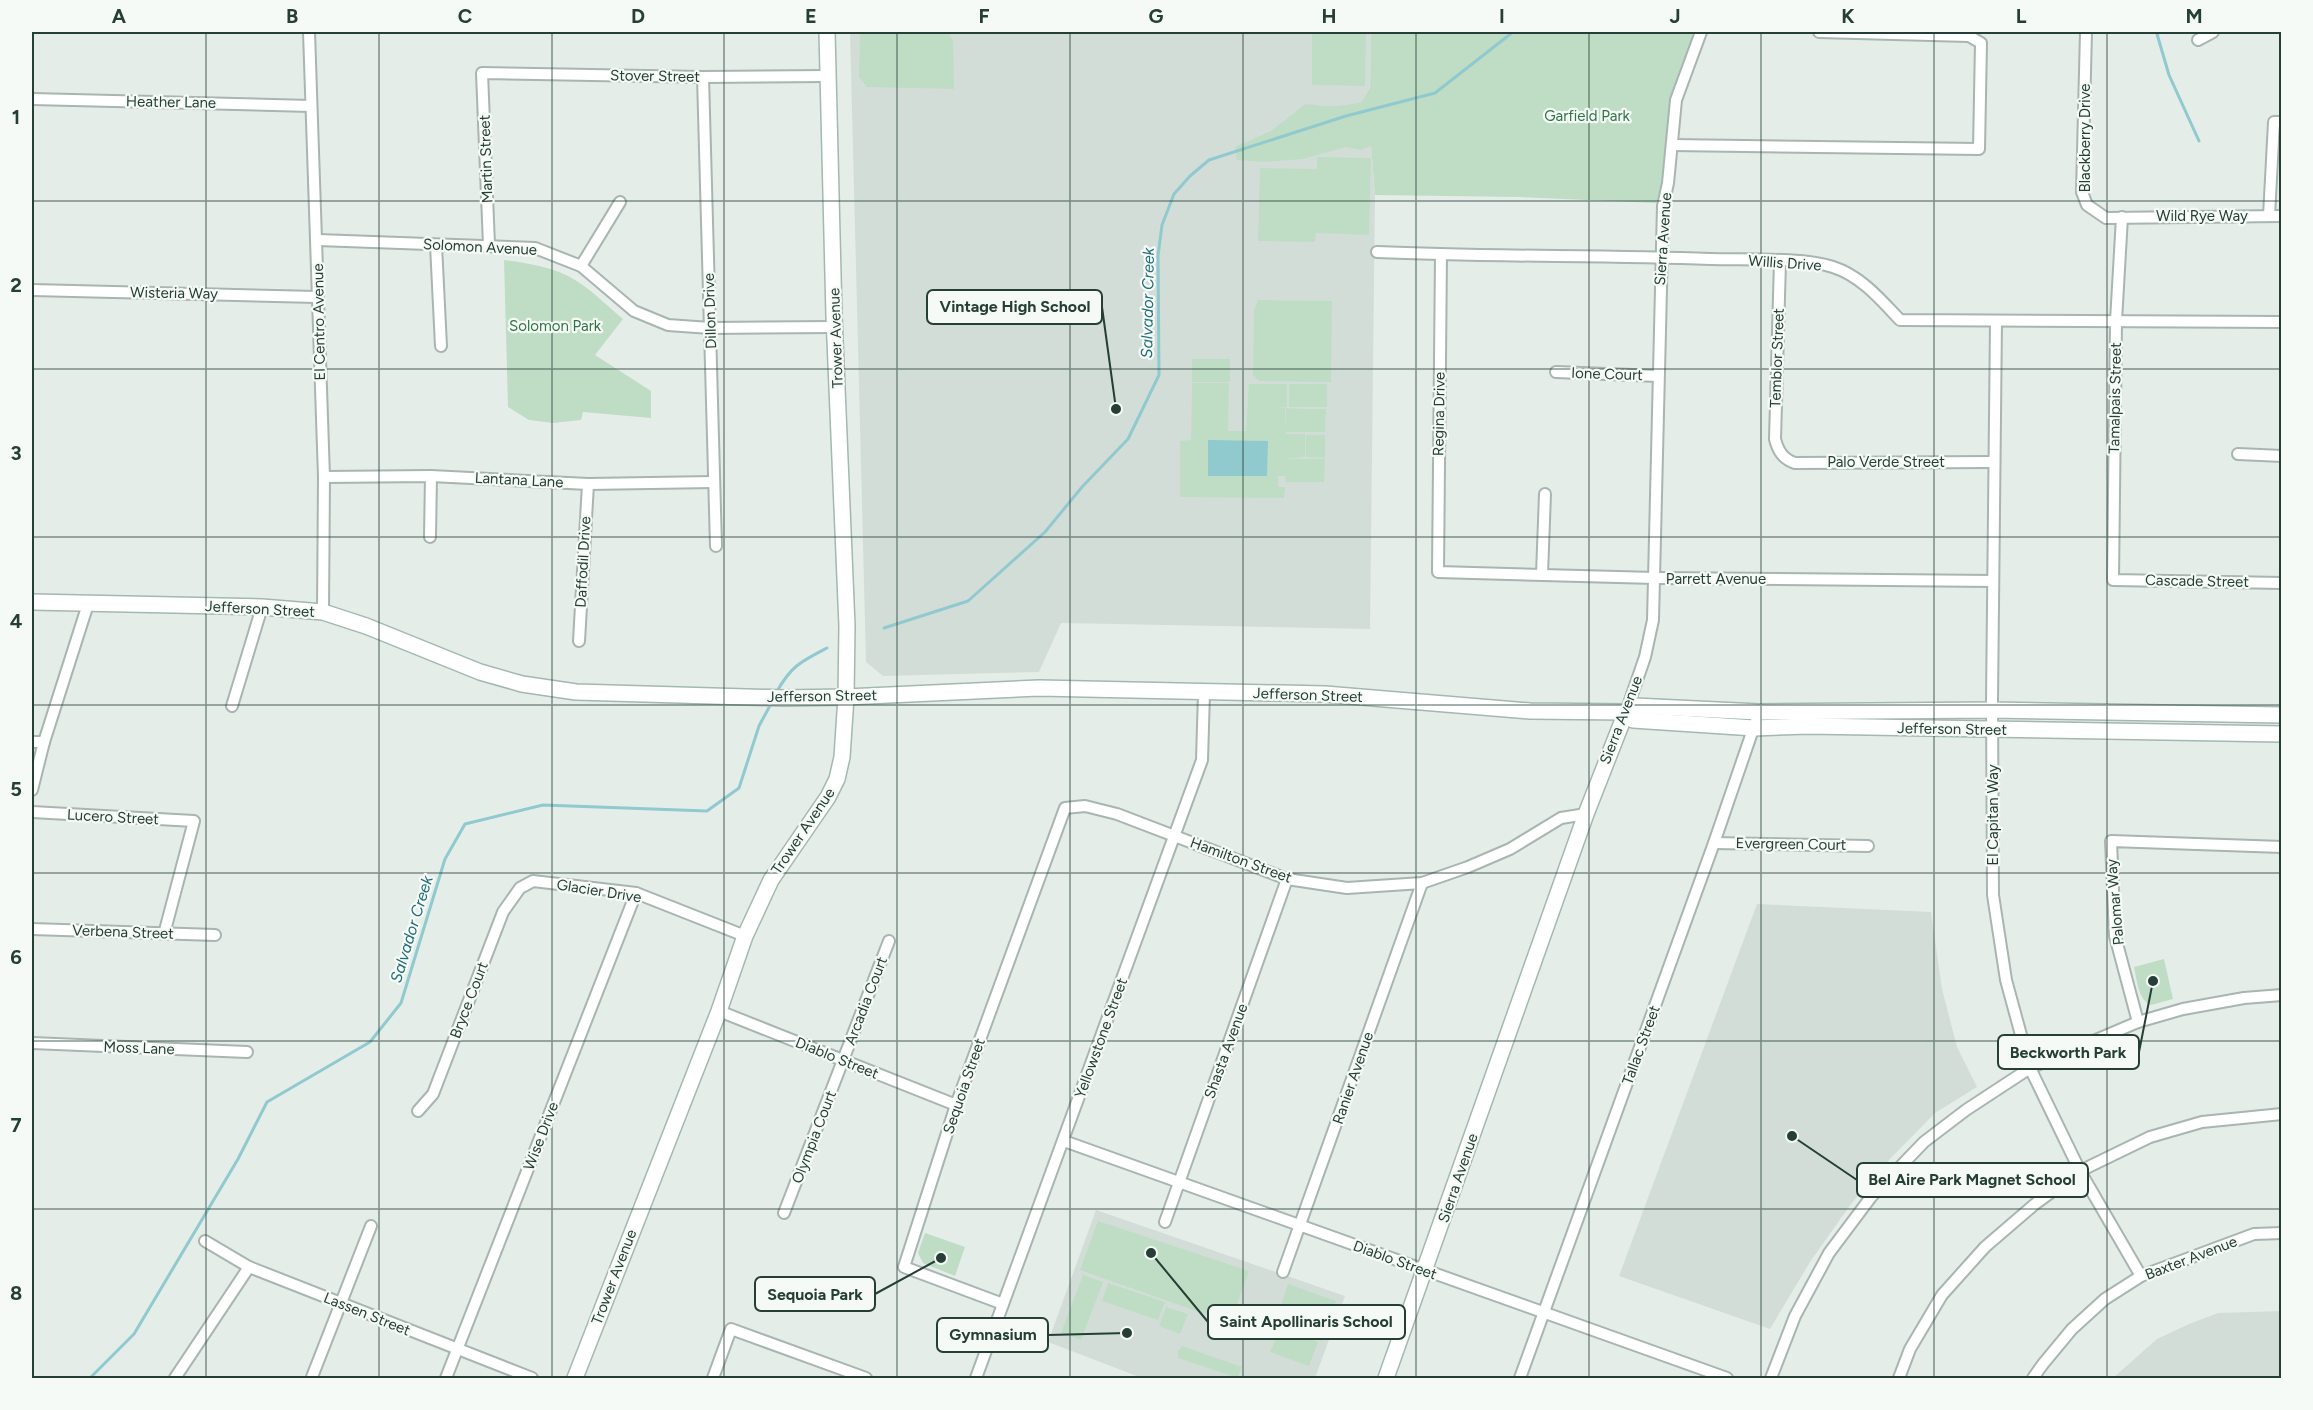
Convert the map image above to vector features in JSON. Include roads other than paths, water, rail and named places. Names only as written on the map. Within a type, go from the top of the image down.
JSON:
[{"type":"main road","name":"Trower Avenue","points":[[575,1378],[745,936],[771,880],[816,816],[837,779],[843,747],[846,697],[846,615],[827,32]]},
{"type":"main road","name":"Jefferson Street","points":[[32,602],[262,607],[323,612],[471,668],[522,684],[576,692],[784,698],[1039,688],[1325,694],[1530,711],[1626,712],[1635,706],[1760,712],[1992,710],[2282,715]]},
{"type":"main road","name":"Jefferson Street","points":[[1626,712],[1632,720],[1754,728],[1808,726],[2282,734]]},
{"type":"main road","name":"Sierra Avenue","points":[[1386,1378],[1586,814],[1626,712]]},
{"type":"street","name":"El Centro Avenue","points":[[309,32],[318,240],[317,297],[324,477],[323,612]]},
{"type":"street","name":"Sierra Avenue","points":[[1626,712],[1653,620],[1663,206],[1668,183],[1676,100],[1701,32]]},
{"type":"street","points":[[1672,145],[1979,149],[1981,43],[1969,36],[1820,32]]},
{"type":"street","name":"Blackberry Drive","points":[[2086,32],[2082,192],[2087,205],[2106,218],[2122,217]]},
{"type":"street","points":[[2198,40],[2213,32]]},
{"type":"street","name":"Stover Street","points":[[482,73],[828,76]]},
{"type":"street","name":"Martin Street","points":[[482,73],[489,244]]},
{"type":"street","name":"Dillon Drive","points":[[703,76],[716,546]]},
{"type":"street","name":"Heather Lane","points":[[32,99],[312,106]]},
{"type":"street","points":[[2268,216],[2274,122],[2282,122]]},
{"type":"street","points":[[581,266],[620,202]]},
{"type":"street","name":"Wild Rye Way","points":[[2122,217],[2282,216]]},
{"type":"street","name":"Tamalpais Street","points":[[2113,580],[2116,321],[2122,217]]},
{"type":"street","name":"Solomon Avenue","points":[[318,240],[436,245],[489,244],[535,248],[581,266],[634,311],[668,325],[710,328],[835,327]]},
{"type":"street","points":[[436,245],[441,346]]},
{"type":"street","name":"Willis Drive","points":[[1377,252],[1780,261],[1818,264],[1846,272],[1874,294],[1900,320],[2282,322]]},
{"type":"street","name":"Regina Drive","points":[[1438,573],[1441,255]]},
{"type":"street","name":"Temblor Street","points":[[1780,261],[1775,439],[1781,454]]},
{"type":"street","name":"Wisteria Way","points":[[32,290],[317,297]]},
{"type":"street","name":"El Capitan Way","points":[[1996,321],[1992,710],[1993,895],[2006,980],[2030,1068],[2080,1171],[2141,1276]]},
{"type":"street","name":"Ione Court","points":[[1556,372],[1658,376]]},
{"type":"street","name":"Palo Verde Street","points":[[1781,454],[1787,460],[1795,463],[1994,462]]},
{"type":"street","points":[[2238,454],[2282,456]]},
{"type":"street","points":[[430,537],[431,476]]},
{"type":"street","name":"Lantana Lane","points":[[324,477],[431,476],[588,483],[714,482]]},
{"type":"street","name":"Daffodil Drive","points":[[579,641],[588,483]]},
{"type":"street","points":[[1542,574],[1545,494]]},
{"type":"street","name":"Parrett Avenue","points":[[1438,573],[1655,578],[1994,581]]},
{"type":"street","name":"Cascade Street","points":[[2113,580],[2282,583]]},
{"type":"street","points":[[32,790],[44,742],[88,604]]},
{"type":"street","points":[[232,706],[262,607]]},
{"type":"street","name":"Yellowstone Street","points":[[976,1378],[1202,760],[1204,693]]},
{"type":"street","name":"Tallac Street","points":[[1520,1378],[1760,712]]},
{"type":"street","points":[[32,742],[44,742]]},
{"type":"street","name":"Hamilton Street","points":[[1065,808],[1085,806],[1117,814],[1287,879],[1347,888],[1422,883],[1510,849],[1561,818],[1586,814]]},
{"type":"street","name":"Sequoia Street","points":[[1003,1305],[904,1267],[956,1105],[1065,808]]},
{"type":"street","name":"Lucero Street","points":[[32,812],[194,821],[164,934]]},
{"type":"street","name":"Palomar Way","points":[[2138,1022],[2115,936],[2111,842],[2282,847]]},
{"type":"street","name":"Evergreen Court","points":[[1714,843],[1868,846]]},
{"type":"street","name":"Shasta Avenue","points":[[1165,1222],[1287,879]]},
{"type":"street","name":"Glacier Drive","points":[[520,888],[533,881],[636,894],[745,936]]},
{"type":"street","name":"Ranier Avenue","points":[[1283,1272],[1422,883]]},
{"type":"street","name":"Bryce Court","points":[[417,1111],[433,1094],[503,912],[520,888]]},
{"type":"street","name":"Wise Drive","points":[[446,1378],[636,894]]},
{"type":"street","name":"Verbena Street","points":[[32,929],[215,935]]},
{"type":"street","name":"Arcadia Court","points":[[843,1060],[889,941]]},
{"type":"street","points":[[1771,1378],[1795,1316],[1829,1253],[1871,1197],[1924,1142],[1966,1110],[2030,1068],[2138,1022],[2182,1009],[2244,998],[2282,995]]},
{"type":"street","name":"Diablo Street","points":[[718,1011],[956,1105]]},
{"type":"street","name":"Moss Lane","points":[[32,1044],[247,1052]]},
{"type":"street","name":"Olympia Court","points":[[784,1213],[843,1060]]},
{"type":"street","points":[[1899,1378],[1910,1349],[1949,1287],[1985,1247],[2035,1204],[2080,1171],[2150,1137],[2202,1122],[2282,1114]]},
{"type":"street","name":"Diablo Street","points":[[1064,1141],[1727,1378]]},
{"type":"street","points":[[312,1377],[371,1226]]},
{"type":"street","name":"Baxter Avenue","points":[[2033,1378],[2072,1329],[2105,1299],[2141,1276],[2254,1234],[2282,1233]]},
{"type":"street","name":"Lassen Street","points":[[205,1241],[249,1267],[532,1378]]},
{"type":"street","points":[[175,1378],[249,1267]]},
{"type":"street","points":[[713,1378],[730,1329],[866,1378]]},
{"type":"water","points":[[1208,440],[1268,441],[1267,476],[1208,476]]},
{"type":"waterway","name":"Salvador Creek","points":[[884,628],[968,601],[1045,532],[1082,487],[1128,439],[1159,375],[1158,256],[1162,225],[1174,194],[1190,176],[1209,160],[1346,116],[1435,93],[1513,32]]},
{"type":"waterway","points":[[2160,32],[2157,34],[2169,75],[2199,141]]},
{"type":"waterway","name":"Salvador Creek","points":[[776,693],[786,677],[797,666],[827,648]]},
{"type":"waterway","name":"Salvador Creek","points":[[90,1378],[134,1334],[238,1159],[267,1102],[370,1042],[401,1003],[445,859],[465,824],[543,805],[707,811],[739,788],[759,726],[772,702]]},
{"type":"place","name":"Vintage High School","points":[[1116,409]]},
{"type":"place","name":"Beckworth Park","points":[[2153,981]]},
{"type":"place","name":"Bel Aire Park Magnet School","points":[[1792,1136]]},
{"type":"place","name":"Saint Apollinaris School","points":[[1151,1253]]},
{"type":"place","name":"Sequoia Park","points":[[941,1258]]},
{"type":"place","name":"Gymnasium","points":[[1127,1333]]},
{"type":"park label","name":"Garfield Park","points":[[1587,116]]},
{"type":"park label","name":"Solomon Park","points":[[555,326]]}]
